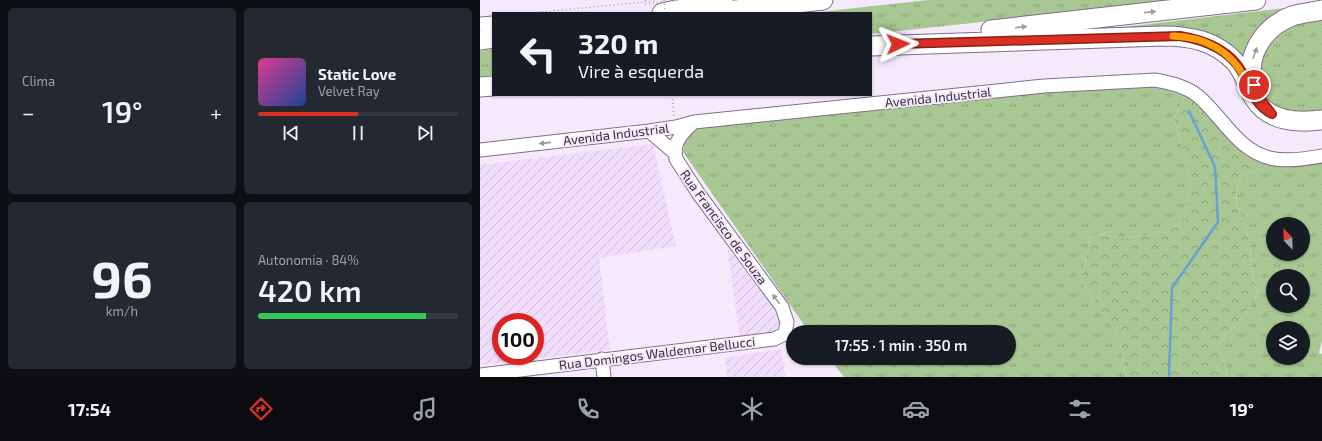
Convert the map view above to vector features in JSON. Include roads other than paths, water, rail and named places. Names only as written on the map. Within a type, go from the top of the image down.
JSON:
[{"type":"highway","points":[[667,12],[724,0]]},
{"type":"highway","points":[[718,12],[823,0]]},
{"type":"highway","points":[[872,45],[1256,0]]},
{"type":"highway","points":[[1272,114],[1258,96],[1254,85],[1252,74],[1254,52],[1265,34],[1274,26],[1293,16],[1322,10]]},
{"type":"highway","points":[[872,45],[1163,36],[1192,38],[1214,45],[1228,56],[1242,72],[1260,106],[1272,114],[1280,119],[1297,122],[1322,120]]},
{"type":"highway","points":[[480,40],[492,38]]},
{"type":"highway","points":[[480,88],[492,86]]},
{"type":"street","points":[[480,24],[492,23]]},
{"type":"street","name":"Avenida Industrial","points":[[480,150],[649,131],[676,127],[694,122],[1044,86],[1155,80],[1172,83],[1197,95],[1235,137],[1256,153],[1272,158],[1284,159],[1322,156]]},
{"type":"street","points":[[480,88],[492,89]]},
{"type":"street","points":[[675,153],[677,141],[694,122]]},
{"type":"street","points":[[649,131],[675,153]]},
{"type":"street","name":"Rua Francisco de Souza","points":[[675,153],[681,167],[698,194],[782,306],[787,322],[784,334]]},
{"type":"street","name":"Rua Domingos Waldemar Bellucci","points":[[480,375],[774,339],[784,334]]},
{"type":"street","points":[[602,359],[604,377]]},
{"type":"waterway","points":[[1169,377],[1172,288],[1218,222],[1215,167],[1189,111]]}]
